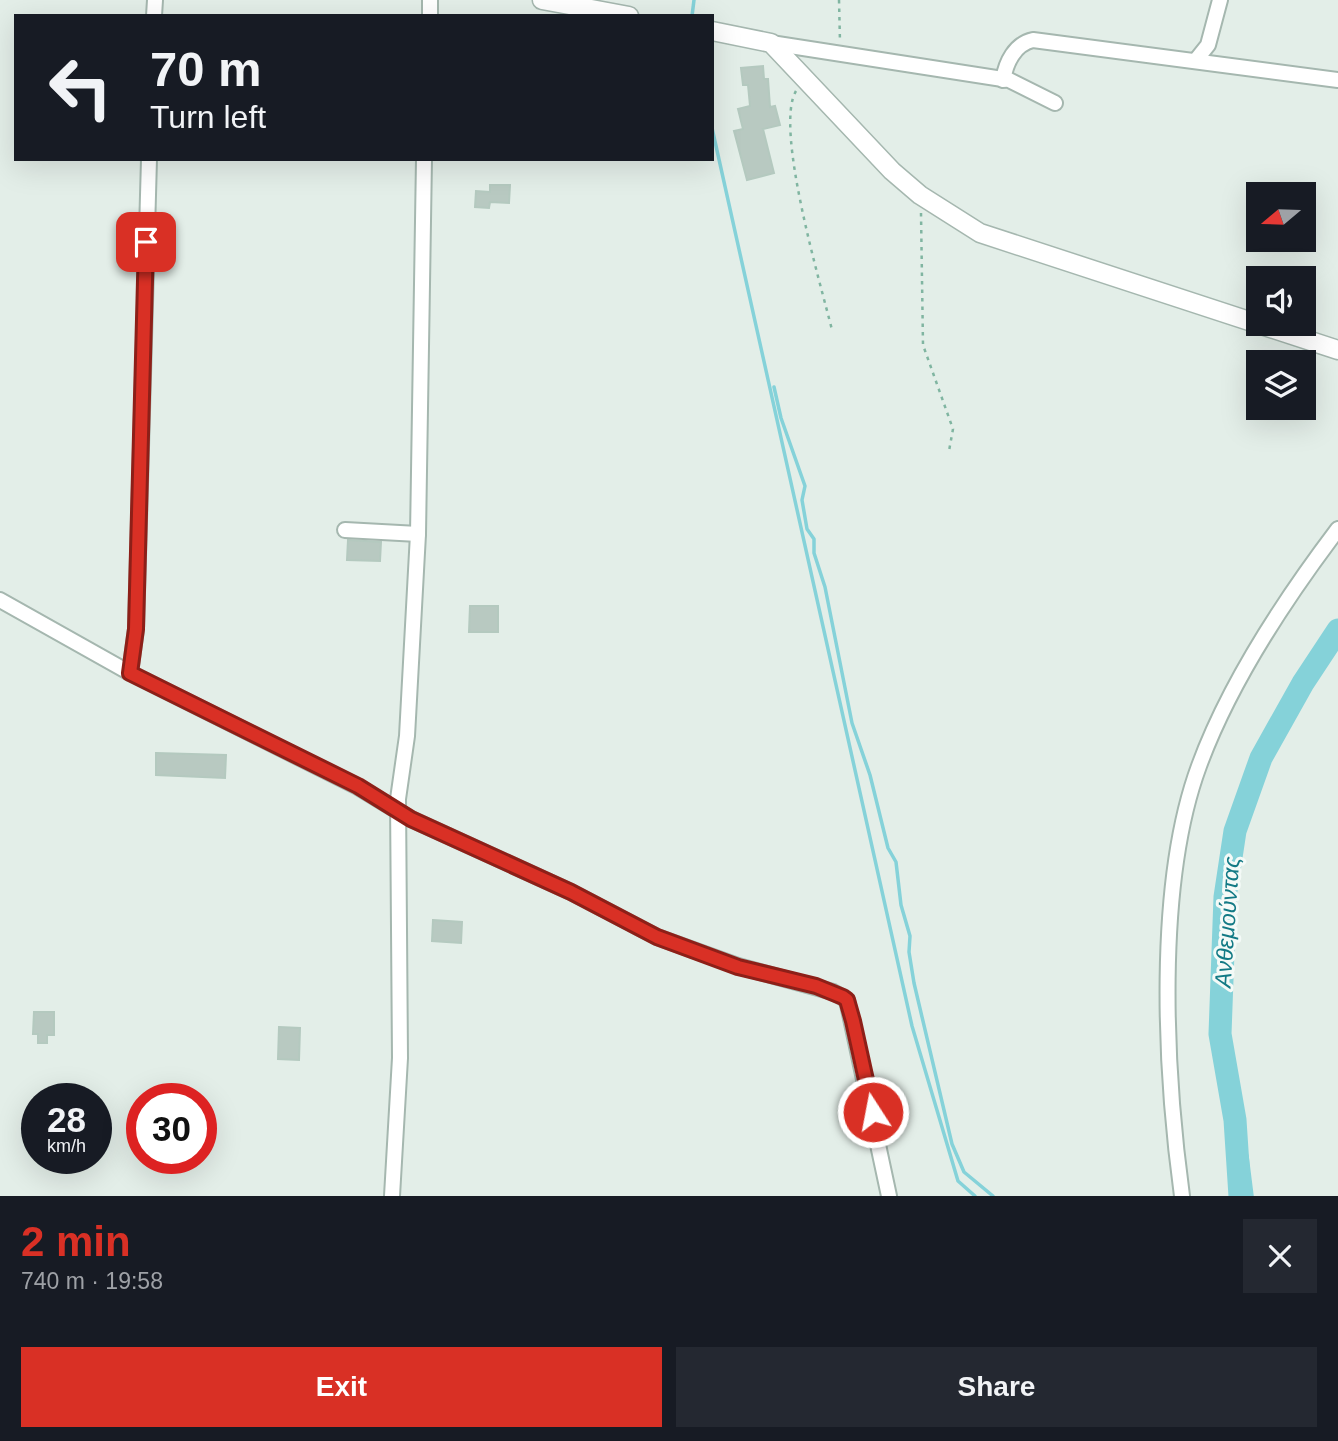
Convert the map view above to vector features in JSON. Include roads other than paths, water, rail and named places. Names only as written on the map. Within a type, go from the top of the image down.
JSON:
[{"type":"street","points":[[542,0],[618,14]]},
{"type":"street","points":[[1196,60],[1208,45],[1220,0]]},
{"type":"street","points":[[714,31],[1018,83],[1055,103]]},
{"type":"street","points":[[1003,80],[1005,67],[1017,49],[1033,40],[1334,78]]},
{"type":"street","points":[[771,43],[892,171],[920,195],[951,216],[1000,242],[1338,351]]},
{"type":"street","points":[[130,673],[136,629],[149,161]]},
{"type":"street","points":[[392,1196],[400,1058],[399,810],[407,736],[418,534],[424,161]]},
{"type":"street","points":[[1182,1196],[1170,1081],[1170,937],[1176,862],[1185,814],[1199,765],[1258,648],[1296,587],[1338,529]]},
{"type":"street","points":[[345,530],[418,534]]},
{"type":"street","points":[[0,600],[130,673],[358,786],[411,819],[571,892],[673,944],[843,997],[847,1000],[861,1054],[889,1196]]},
{"type":"waterway","points":[[692,14],[694,0]]},
{"type":"waterway","points":[[714,137],[912,1026],[958,1181],[975,1196]]},
{"type":"waterway","points":[[774,387],[781,418],[805,486],[802,500],[807,529],[814,539],[814,553],[825,587],[852,723],[870,775],[888,848],[896,862],[901,905],[910,936],[909,952],[914,983],[952,1144],[964,1172],[993,1196]]},
{"type":"waterway","name":"Ανθεμούντας","points":[[1240,1196],[1235,1120],[1220,1034],[1225,897],[1235,831],[1261,758],[1303,683],[1338,630]]},
{"type":"waterway","points":[[1235,1120],[1247,1156],[1252,1196]]}]
